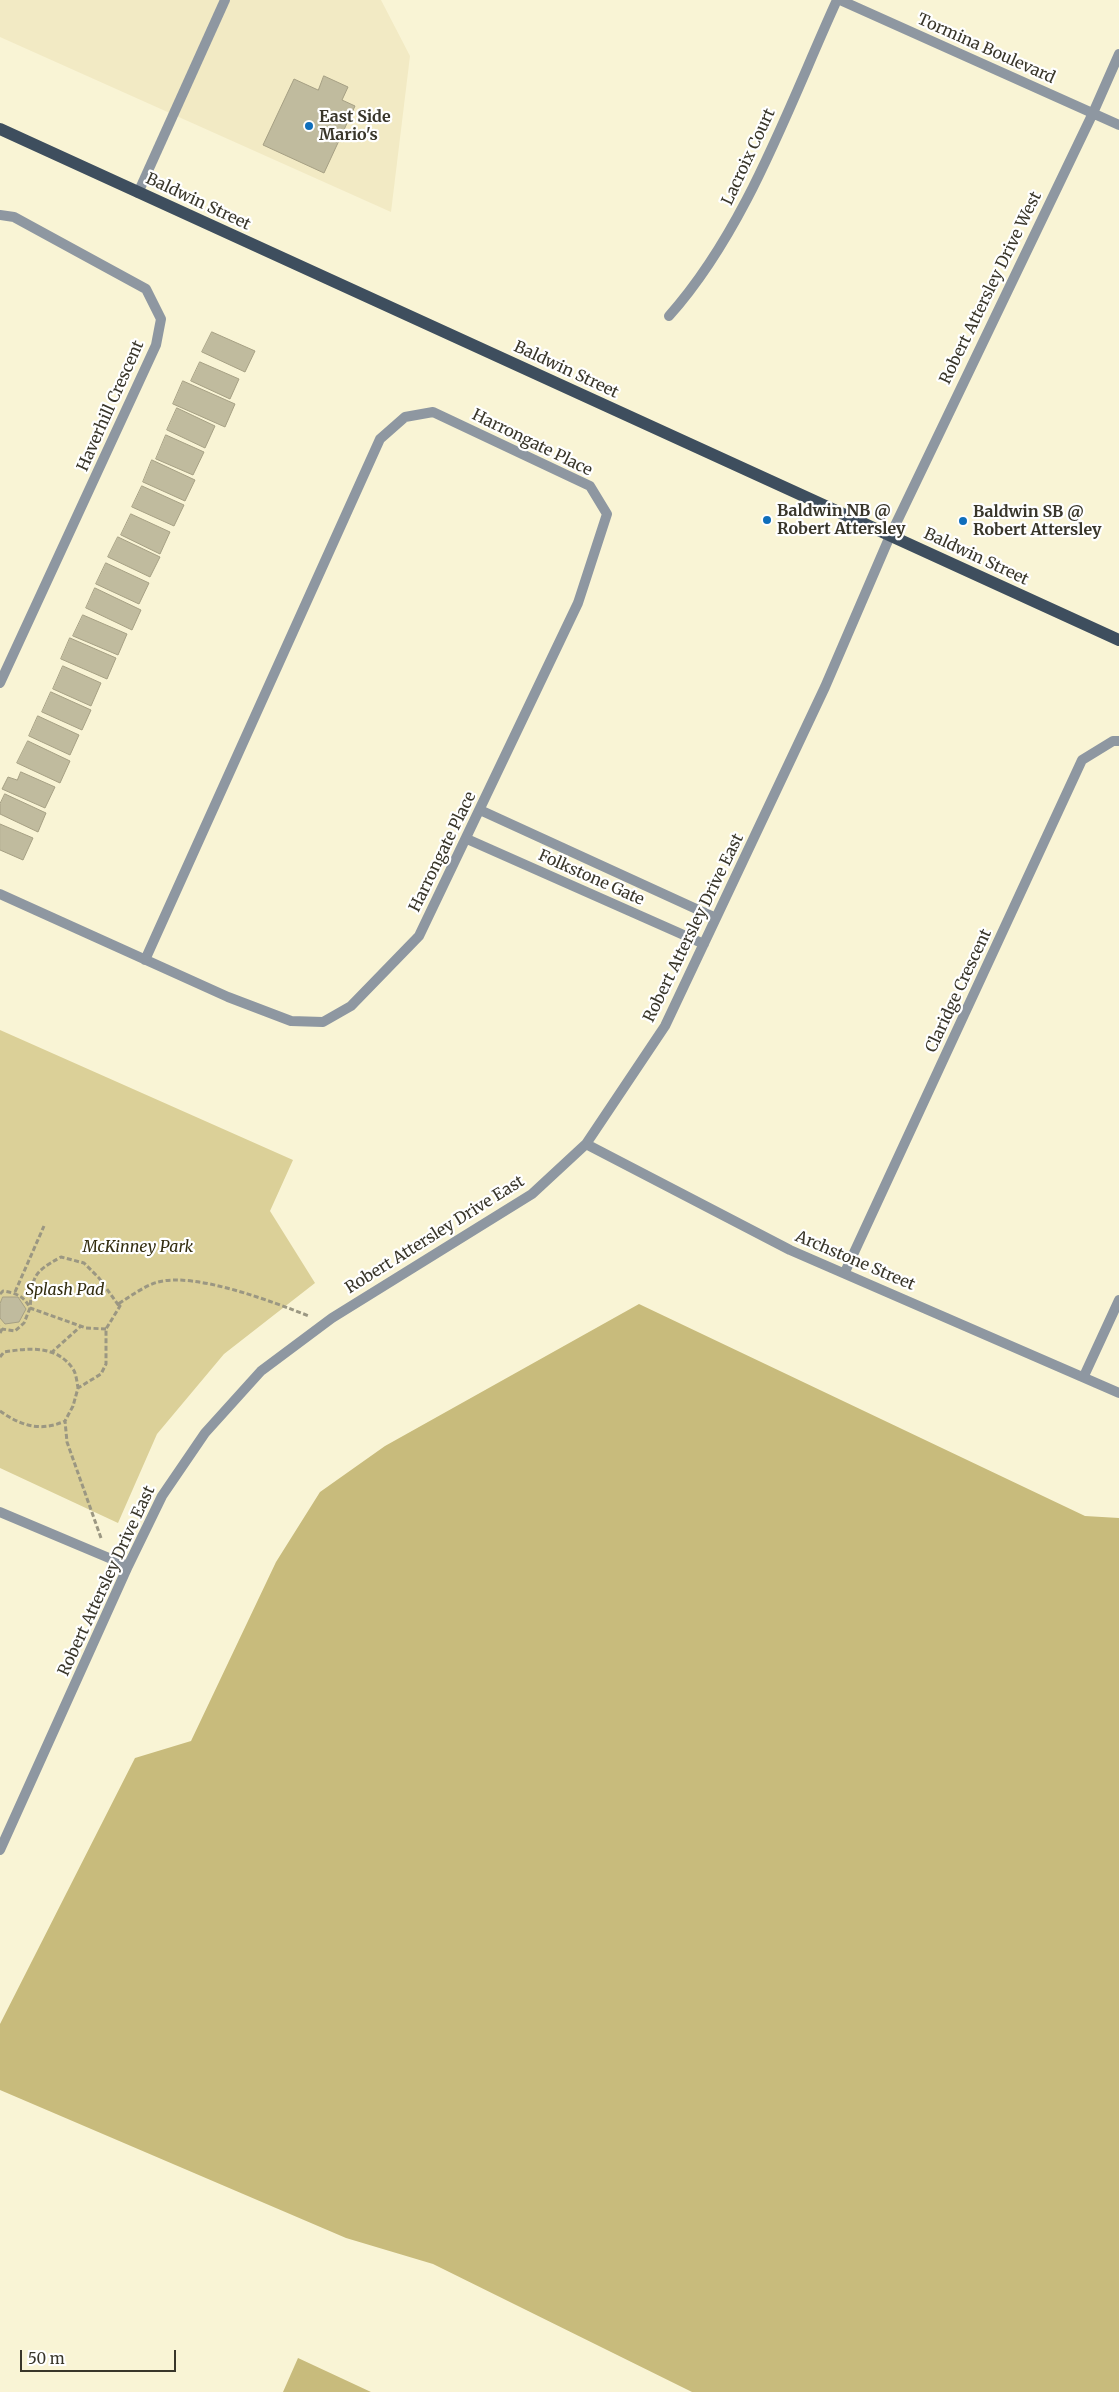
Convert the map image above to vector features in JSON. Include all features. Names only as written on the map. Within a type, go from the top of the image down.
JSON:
[{"type":"main road","name":"Baldwin Street","points":[[0,129],[1119,640]]},
{"type":"street","points":[[138,192],[225,0]]},
{"type":"street","name":"Tormina Boulevard","points":[[838,0],[1119,126]]},
{"type":"street","name":"Lacroix Court","points":[[669,316],[688,294],[722,246],[758,174],[838,0]]},
{"type":"street","name":"Robert Attersley Drive West","points":[[890,536],[1093,113],[1119,54]]},
{"type":"street","name":"Haverhill Crescent","points":[[0,215],[14,217],[146,289],[161,319],[156,345],[0,683]]},
{"type":"street","name":"Harrongate Place","points":[[0,894],[145,960],[228,997],[291,1020],[323,1022],[351,1006],[419,936],[467,839],[578,603],[607,514],[590,486],[433,412],[405,417],[380,439],[145,960]]},
{"type":"street","name":"Robert Attersley Drive East","points":[[0,1850],[128,1566],[162,1496],[205,1433],[260,1371],[326,1322],[532,1194],[586,1144],[665,1026],[825,687],[890,536]]},
{"type":"street","name":"Claridge Crescent","points":[[845,1272],[1082,760],[1114,741],[1119,741]]},
{"type":"street","name":"Folkstone Gate","points":[[480,810],[716,918]]},
{"type":"street","name":"Folkstone Gate","points":[[467,839],[704,944]]},
{"type":"street","name":"Archstone Street","points":[[586,1144],[790,1250],[845,1272],[1119,1392]]},
{"type":"street","points":[[1084,1376],[1119,1300]]},
{"type":"street","points":[[0,1512],[128,1566]]},
{"type":"path","points":[[15,1292],[44,1226]]},
{"type":"path","points":[[0,1333],[1,1328],[15,1331],[24,1324],[30,1308],[32,1280],[42,1267],[61,1257],[84,1263],[99,1278],[120,1306],[106,1329],[106,1364],[101,1374],[78,1388]]},
{"type":"path","points":[[118,1304],[140,1290],[158,1282],[182,1279],[256,1296],[326,1322]]},
{"type":"path","points":[[0,1294],[3,1291],[15,1292],[26,1300],[30,1308],[81,1326],[106,1329]]},
{"type":"path","points":[[51,1353],[81,1326]]},
{"type":"path","points":[[0,1357],[4,1352],[30,1347],[44,1349],[61,1356],[74,1370],[78,1388],[74,1406],[65,1421],[67,1442],[100,1530],[103,1555]]},
{"type":"path","points":[[0,1411],[15,1422],[36,1428],[65,1421]]},
{"type":"shaded area","points":[[0,0],[381,0],[410,56],[391,212],[0,37]]},
{"type":"shaded area","points":[[639,1304],[1085,1516],[1119,1518],[1119,2392],[692,2392],[433,2264],[346,2238],[0,2090],[0,2024],[135,1758],[191,1741],[276,1562],[320,1492],[385,1446]]},
{"type":"shaded area","points":[[298,2358],[371,2392],[283,2392]]},
{"type":"green space","name":"McKinney Park","points":[[0,1030],[293,1160],[270,1211],[315,1283],[224,1354],[157,1434],[118,1523],[0,1468]]},
{"type":"building","name":"East Side Mario's","points":[[324,76],[348,87],[342,100],[355,106],[324,173],[263,145],[294,79],[318,90]]},
{"type":"building","points":[[212,332],[255,351],[245,372],[202,352]]},
{"type":"building","points":[[200,362],[239,379],[230,399],[191,381]]},
{"type":"building","points":[[183,381],[235,404],[225,427],[173,404]]},
{"type":"building","points":[[177,408],[215,426],[205,448],[167,430]]},
{"type":"building","points":[[166,435],[204,452],[193,475],[156,459]]},
{"type":"building","points":[[152,460],[195,480],[185,501],[143,482]]},
{"type":"building","points":[[142,486],[184,505],[174,526],[132,507]]},
{"type":"building","points":[[131,514],[170,532],[160,554],[121,535]]},
{"type":"building","points":[[118,537],[160,557],[150,577],[108,557]]},
{"type":"building","points":[[106,563],[149,583],[139,604],[96,584]]},
{"type":"building","points":[[95,588],[141,610],[132,630],[86,608]]},
{"type":"building","points":[[83,615],[127,634],[118,655],[73,636]]},
{"type":"building","points":[[70,638],[116,658],[107,679],[61,659]]},
{"type":"building","points":[[63,666],[101,683],[91,706],[53,689]]},
{"type":"building","points":[[51,692],[91,710],[82,730],[42,712]]},
{"type":"building","points":[[38,716],[79,735],[70,755],[29,736]]},
{"type":"building","points":[[28,741],[70,761],[60,783],[17,763]]},
{"type":"building","points":[[21,772],[55,787],[45,808],[2,789],[8,777],[17,780]]},
{"type":"building","points":[[5,794],[46,813],[38,832],[0,814],[0,804]]},
{"type":"building","points":[[0,824],[33,838],[23,860],[0,850]]},
{"type":"building","points":[[3,1297],[18,1297],[26,1309],[19,1322],[5,1324],[0,1318],[0,1304]]},
{"type":"place","name":"East Side Mario's","points":[[309,126]]},
{"type":"place","name":"Baldwin NB @ Robert Attersley","points":[[767,520]]},
{"type":"place","name":"Baldwin SB @ Robert Attersley","points":[[963,521]]},
{"type":"park label","name":"Splash Pad","points":[[65,1290]]}]
